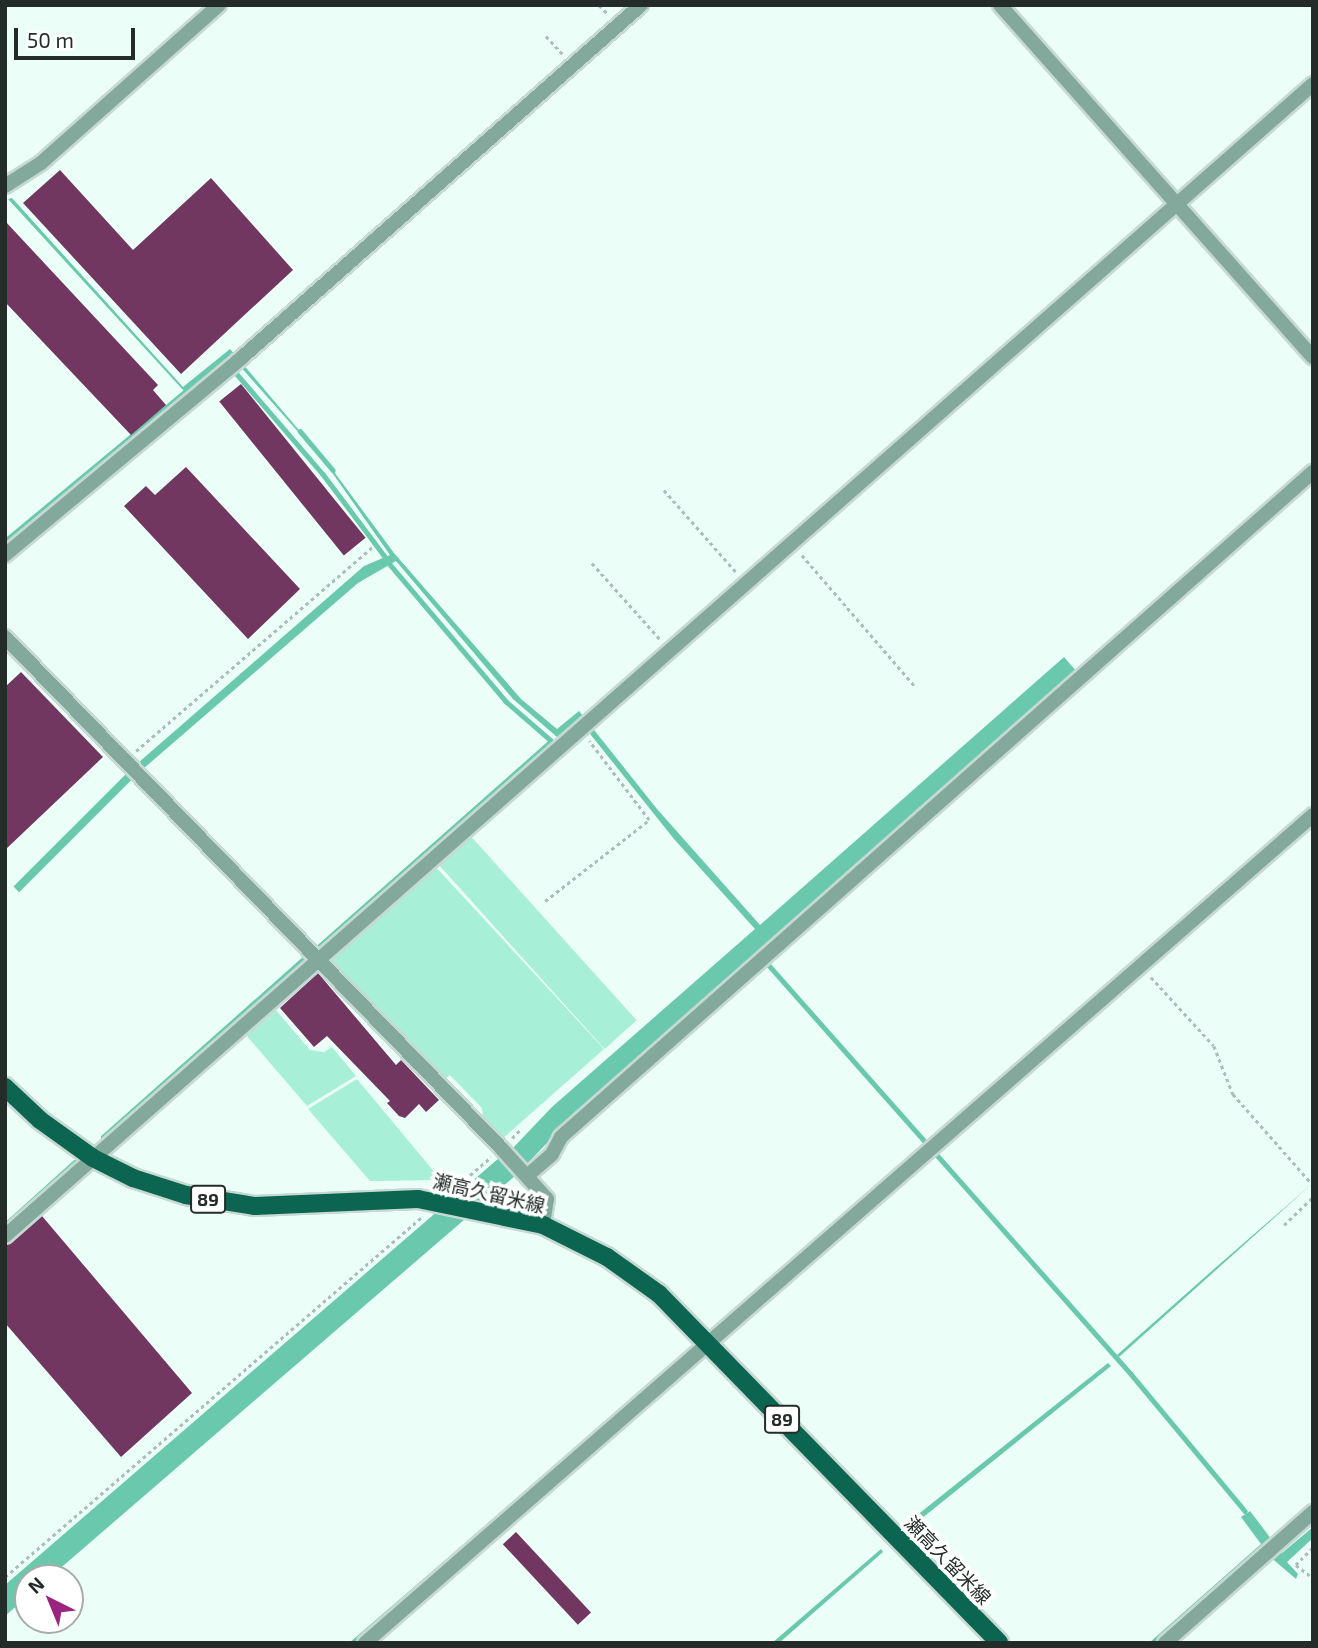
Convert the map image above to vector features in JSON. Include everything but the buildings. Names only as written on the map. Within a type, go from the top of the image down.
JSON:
[{"type":"main road","name":"瀬高久留米線","points":[[5,1087],[40,1121],[93,1157],[133,1178],[186,1195],[255,1206],[418,1199],[482,1210],[543,1225],[607,1257],[648,1287],[710,1346],[999,1643]]},
{"type":"street","points":[[5,186],[41,163],[219,5]]},
{"type":"street","points":[[5,555],[239,360],[640,5]]},
{"type":"street","points":[[1002,6],[1313,357]]},
{"type":"street","points":[[5,1236],[317,958],[1313,84]]},
{"type":"street","points":[[527,1177],[552,1154],[561,1137],[1313,472]]},
{"type":"street","points":[[5,637],[501,1148],[547,1199],[543,1225]]},
{"type":"street","points":[[365,1643],[710,1346],[1313,815]]},
{"type":"street","points":[[1165,1643],[1313,1512]]},
{"type":"path","points":[[546,36],[573,64]]},
{"type":"path","points":[[664,490],[745,583]]},
{"type":"path","points":[[791,542],[914,685]]},
{"type":"path","points":[[133,768],[372,547]]},
{"type":"path","points":[[592,563],[670,649]]},
{"type":"path","points":[[545,901],[649,820],[579,728]]},
{"type":"path","points":[[1141,966],[1214,1046],[1233,1094],[1313,1185]]},
{"type":"path","points":[[5,1577],[441,1203],[522,1128]]},
{"type":"path","points":[[1284,1225],[1312,1198]]},
{"type":"path","points":[[1313,1548],[1296,1564],[1313,1578]]},
{"type":"shaded area","points":[[12,198],[183,387],[230,349],[332,469],[394,553],[521,699],[557,729],[579,711],[657,809],[760,925],[1064,657],[1077,672],[566,1123],[527,1164],[511,1150],[552,1107],[755,929],[674,839],[579,720],[557,737],[513,699],[396,561],[358,583],[143,769],[138,763],[364,566],[390,555],[324,461],[231,356],[184,391],[8,199]]},
{"type":"shaded area","points":[[128,772],[134,778],[19,892],[13,887]]},
{"type":"shaded area","points":[[468,833],[637,1020],[605,1049],[436,862]]},
{"type":"shaded area","points":[[433,864],[604,1049],[501,1140],[483,1119],[482,1108],[450,1075],[444,1080],[327,958]]},
{"type":"shaded area","points":[[275,1009],[310,1050],[324,1052],[332,1047],[356,1076],[307,1106],[246,1035]]},
{"type":"shaded area","points":[[357,1079],[441,1180],[370,1181],[308,1109]]},
{"type":"shaded area","points":[[499,1158],[516,1175],[65,1564],[29,1564]]},
{"type":"shaded area","points":[[1313,1183],[1119,1357],[1117,1355],[1214,1269]]},
{"type":"shaded area","points":[[1108,1363],[1111,1366],[916,1523],[911,1520]]},
{"type":"shaded area","points":[[1250,1511],[1282,1553],[1313,1527],[1313,1538],[1287,1562],[1298,1574],[1296,1579],[1262,1550],[1155,1643],[1149,1643],[1261,1544],[1241,1517]]},
{"type":"shaded area","points":[[881,1549],[883,1552],[779,1643],[772,1643]]},
{"type":"shaded area","points":[[14,1577],[14,1608],[5,1616],[5,1585]]},
{"type":"waterway","points":[[5,541],[224,359],[323,474],[386,558]]},
{"type":"waterway","points":[[300,431],[333,470]]},
{"type":"waterway","points":[[315,950],[551,741],[506,702],[389,564]]},
{"type":"waterway","points":[[103,1137],[308,955]]},
{"type":"waterway","points":[[766,962],[1131,1374],[1245,1511]]},
{"type":"waterway","points":[[5,1225],[75,1162]]},
{"type":"waterway","points":[[352,1643],[579,1447]]}]
